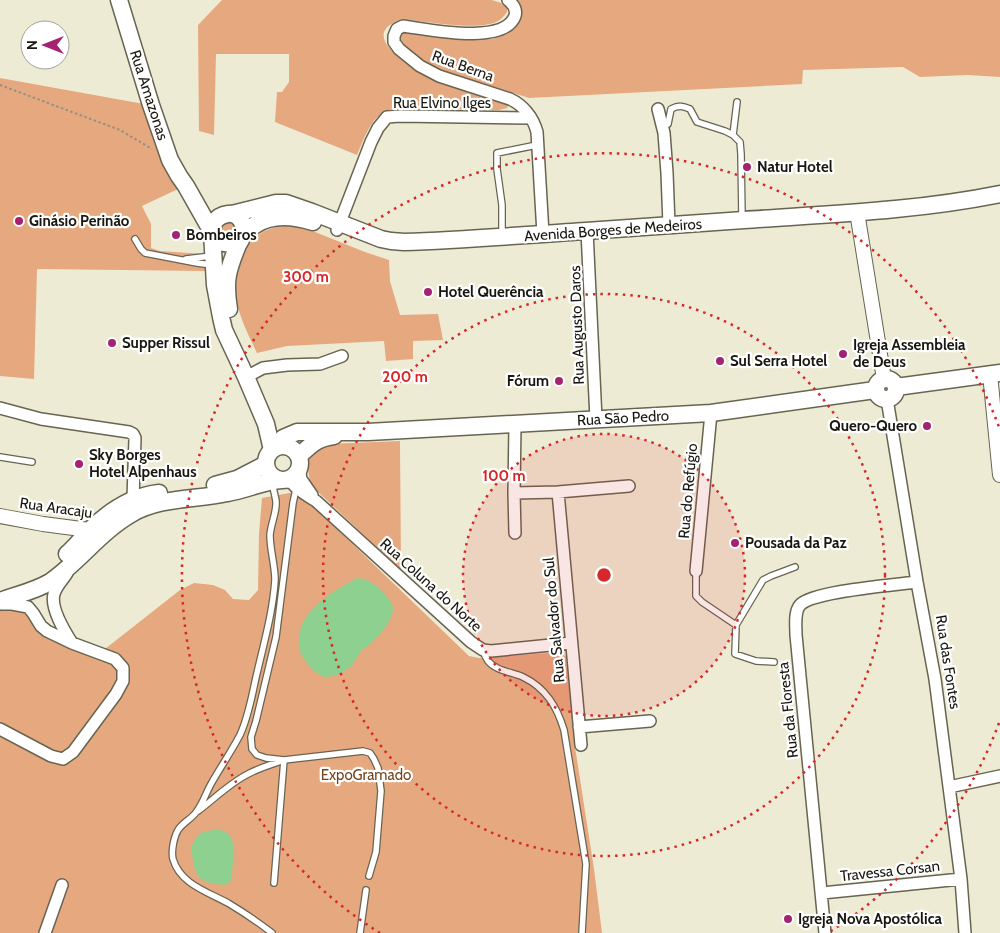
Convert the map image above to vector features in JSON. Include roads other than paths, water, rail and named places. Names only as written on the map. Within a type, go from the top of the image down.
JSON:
[{"type":"main road","name":"Rua Amazonas","points":[[119,0],[150,105],[170,160],[212,232]]},
{"type":"main road","points":[[186,186],[227,215],[238,217],[243,226],[242,237],[230,265],[228,275],[229,309],[266,424],[285,462]]},
{"type":"main road","name":"Avenida Borges de Medeiros","points":[[975,204],[1000,194]]},
{"type":"main road","name":"Avenida Borges de Medeiros","points":[[227,215],[276,203],[286,203],[312,212],[377,246],[402,251],[447,245],[713,227],[747,223],[858,217],[975,204],[1000,204]]},
{"type":"main road","points":[[227,215],[216,220],[213,224],[212,232],[216,293],[221,318],[224,330],[274,420],[287,432],[285,462]]},
{"type":"main road","name":"Avenida Borges de Medeiros","points":[[242,237],[256,224],[282,216],[338,227]]},
{"type":"main road","name":"Avenida Borges de Medeiros","points":[[512,240],[543,234],[588,235],[669,225],[713,227]]},
{"type":"main road","points":[[212,232],[215,238],[226,244],[232,244],[242,237]]},
{"type":"main road","name":"Rua São Pedro","points":[[285,462],[323,438],[368,432],[711,413],[995,374]]},
{"type":"main road","name":"Rua São Pedro","points":[[285,462],[368,432]]},
{"type":"main road","points":[[0,603],[48,582],[73,563],[131,507],[155,493],[237,480],[285,462]]},
{"type":"main road","points":[[0,590],[31,580],[52,568],[72,550],[89,530],[106,516],[122,505],[131,507]]},
{"type":"street","name":"Rua Berna","points":[[508,0],[516,9],[514,17],[509,24],[498,30],[487,34],[403,26],[397,29],[394,42],[399,49],[420,66],[439,76],[510,99],[518,103],[531,118]]},
{"type":"street","points":[[658,109],[664,134],[669,225]]},
{"type":"street","name":"Rua Elvino Ilges","points":[[338,227],[371,142],[378,128],[387,118],[400,116],[531,118]]},
{"type":"street","points":[[531,118],[535,124],[538,146],[543,234]]},
{"type":"street","name":"Rua das Fontes","points":[[858,217],[917,582],[935,679],[961,879],[966,933]]},
{"type":"street","name":"Rua Augusto Daros","points":[[588,235],[596,419]]},
{"type":"street","points":[[250,375],[264,368],[320,364],[342,356]]},
{"type":"street","points":[[995,374],[1000,474]]},
{"type":"street","points":[[0,408],[41,419],[133,434],[135,438],[131,507]]},
{"type":"street","name":"Rua do Refúgio","points":[[696,571],[711,413]]},
{"type":"street","points":[[515,424],[515,533]]},
{"type":"street","name":"Rua Coluna do Norte","points":[[285,462],[301,479],[316,500]]},
{"type":"street","name":"Rua Coluna do Norte","points":[[285,462],[316,500],[471,642],[483,650],[491,651],[571,643]]},
{"type":"street","points":[[514,493],[558,492],[629,486]]},
{"type":"street","name":"Rua Salvador do Sul","points":[[558,492],[581,745]]},
{"type":"street","name":"Rua Aracaju","points":[[0,516],[89,530],[108,530]]},
{"type":"street","points":[[72,643],[64,631],[57,614],[54,595],[73,563]]},
{"type":"street","name":"Rua da Floresta","points":[[825,933],[796,635],[797,610],[803,602],[821,595],[917,582]]},
{"type":"street","points":[[0,603],[28,607],[41,626],[47,631],[72,643],[115,659],[123,668],[123,681],[116,694],[73,752],[63,759],[51,756],[0,729]]},
{"type":"street","points":[[579,727],[650,721]]},
{"type":"street","points":[[949,787],[1000,776]]},
{"type":"street","name":"Travessa Corsan","points":[[822,893],[961,879]]},
{"type":"street","points":[[45,933],[62,885]]},
{"type":"lane","points":[[733,135],[737,102]]},
{"type":"lane","points":[[668,124],[671,109],[683,106],[690,109],[697,122],[725,131],[733,135],[740,142],[747,223]]},
{"type":"lane","points":[[512,240],[502,204],[496,164],[497,153],[538,146]]},
{"type":"lane","points":[[135,239],[145,253],[152,256],[196,263],[214,260]]},
{"type":"lane","points":[[179,260],[214,260]]},
{"type":"lane","points":[[0,457],[32,462]]},
{"type":"lane","points":[[196,813],[241,733],[248,712],[269,619],[275,579],[270,537],[285,462]]},
{"type":"lane","points":[[284,760],[257,755],[252,749],[251,737],[276,637],[281,604],[293,503],[285,462]]},
{"type":"lane","points":[[774,662],[756,661],[735,654],[736,625],[763,580],[795,567]]},
{"type":"lane","points":[[696,571],[696,596],[736,625]]},
{"type":"lane","points":[[483,650],[488,662],[496,668],[525,678],[540,688],[559,713],[564,730],[586,864],[582,933]]},
{"type":"lane","points":[[259,665],[269,668]]},
{"type":"lane","points":[[272,933],[228,903],[191,884],[181,874],[173,860],[175,837],[178,830],[196,813],[246,774],[284,760],[363,750],[370,753],[378,768],[381,791],[376,852],[369,876]]},
{"type":"lane","points":[[274,883],[284,760]]},
{"type":"lane","points":[[360,933],[366,890]]},
{"type":"place","name":"Natur Hotel","points":[[747,167]]},
{"type":"place","name":"Ginásio Perinão","points":[[19,221]]},
{"type":"place","name":"Bombeiros","points":[[176,235]]},
{"type":"place","name":"Hotel Querência","points":[[428,292]]},
{"type":"place","name":"Supper Rissul","points":[[112,343]]},
{"type":"place","name":"Igreja Assembleia de Deus","points":[[843,354]]},
{"type":"place","name":"Sul Serra Hotel","points":[[720,361]]},
{"type":"place","name":"Fórum","points":[[559,381]]},
{"type":"place","name":"Quero-Quero","points":[[927,426]]},
{"type":"place","name":"Sky Borges Hotel Alpenhaus","points":[[79,464]]},
{"type":"place","name":"Pousada da Paz","points":[[735,543]]},
{"type":"place","name":"Igreja Nova Apostólica","points":[[788,919]]},
{"type":"park label","name":"ExpoGramado","points":[[366,775]]}]
